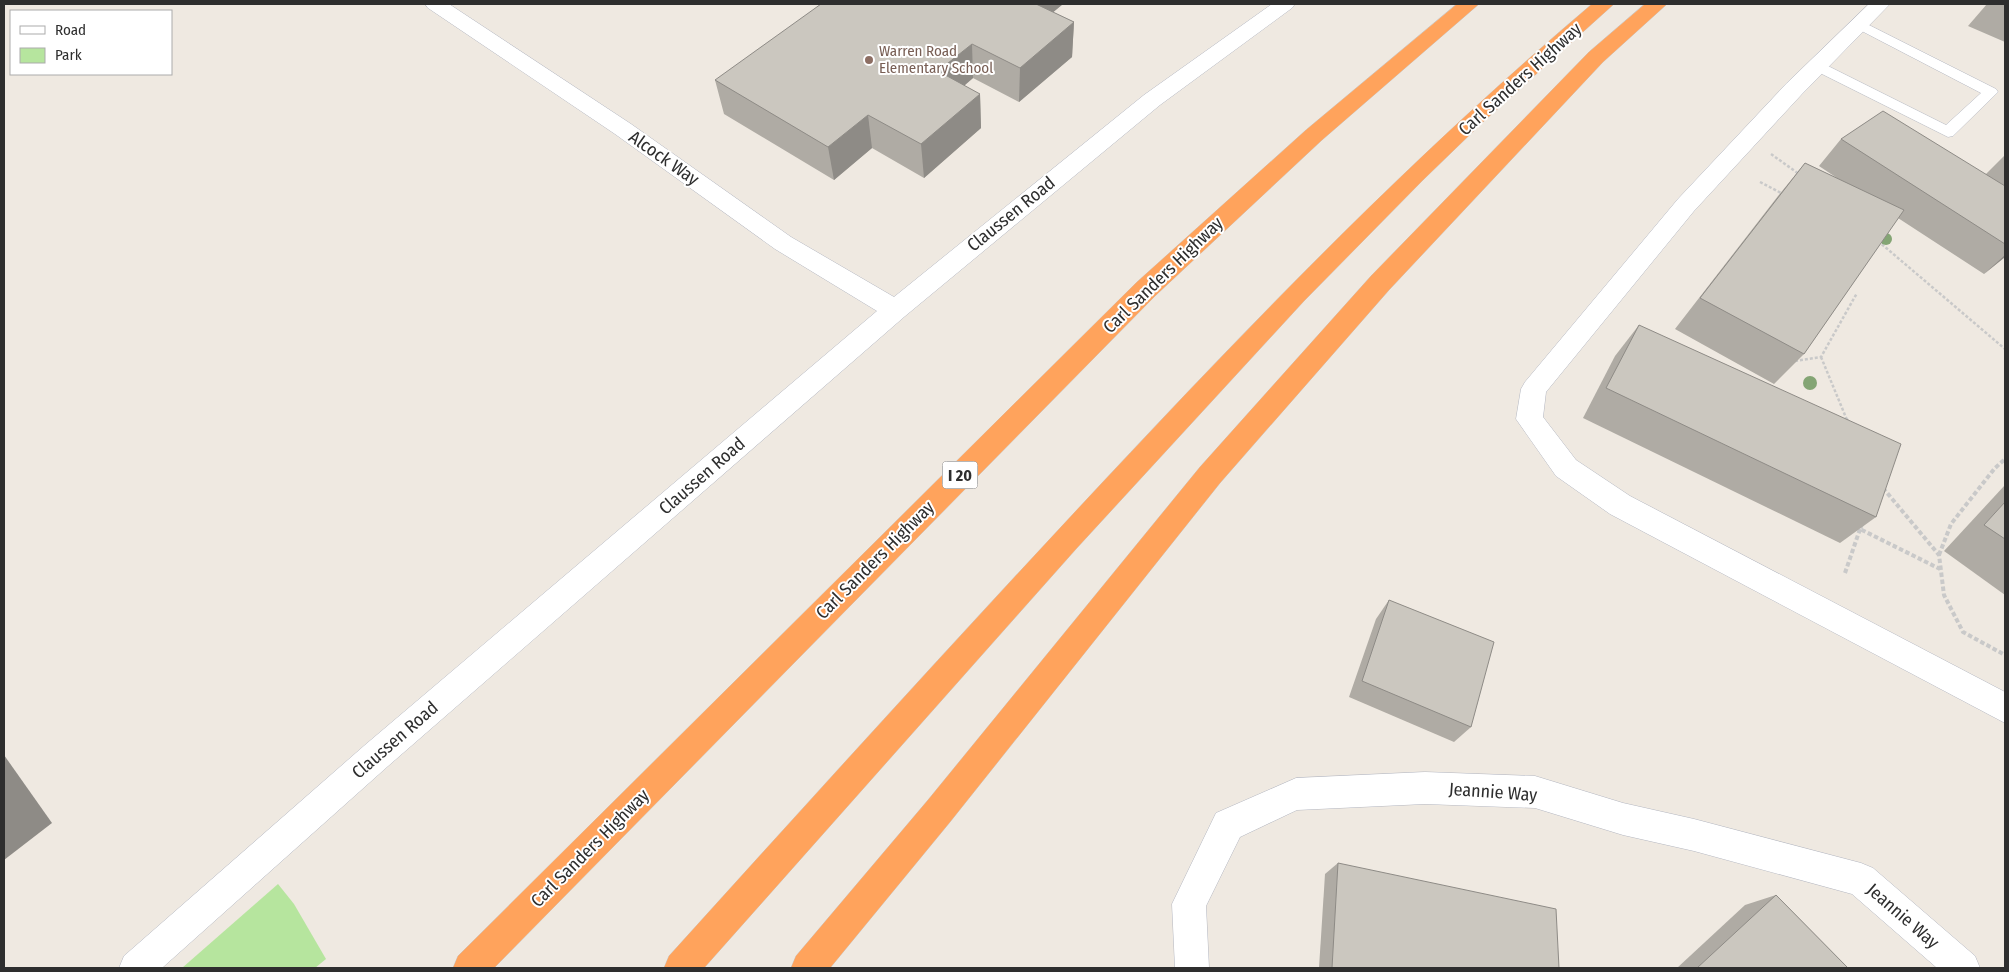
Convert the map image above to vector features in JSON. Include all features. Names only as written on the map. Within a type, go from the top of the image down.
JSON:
[{"type":"highway","name":"Carl Sanders Highway","points":[[470,968],[1146,289],[1314,135],[1470,4]]},
{"type":"highway","name":"Carl Sanders Highway","points":[[681,968],[1072,533],[1237,354],[1431,159],[1604,4]]},
{"type":"highway","points":[[808,968],[939,811],[1217,468],[1380,283],[1596,58],[1657,4]]},
{"type":"street","name":"Alcock Way","points":[[435,4],[623,129],[783,243],[895,310]]},
{"type":"street","name":"Claussen Road","points":[[136,968],[376,756],[895,310],[1152,100],[1285,4]]},
{"type":"street","points":[[1880,4],[1817,66],[1686,205],[1534,389],[1529,419],[1566,468],[1620,505],[2005,708]]},
{"type":"street","name":"Jeannie Way","points":[[1192,968],[1189,904],[1228,825],[1296,794],[1425,788],[1535,792],[1624,819],[1694,835],[1861,880],[1964,968]]},
{"type":"lane","points":[[1817,66],[1948,132],[1991,92],[1858,24]]},
{"type":"path","points":[[1748,138],[1805,179]]},
{"type":"path","points":[[1760,182],[1784,194]]},
{"type":"path","points":[[1877,240],[2005,349]]},
{"type":"path","points":[[1821,357],[1857,293]]},
{"type":"path","points":[[1788,367],[1794,361],[1821,357]]},
{"type":"path","points":[[1821,357],[1850,428]]},
{"type":"path","points":[[2005,459],[1995,468],[1951,524],[1939,555],[1944,595],[1963,632],[2005,655]]},
{"type":"path","points":[[1879,484],[1939,555]]},
{"type":"path","points":[[1845,573],[1864,520]]},
{"type":"path","points":[[1860,528],[1940,569]]},
{"type":"green space","points":[[278,884],[294,904],[326,959],[315,968],[182,968]]},
{"type":"building","points":[[821,4],[1036,4],[1074,22],[1020,68],[972,44],[938,71],[980,94],[921,144],[868,115],[828,147],[715,80]]},
{"type":"building","points":[[1883,111],[2005,186],[2005,244],[1841,139]]},
{"type":"building","points":[[1805,163],[1904,210],[1804,354],[1700,298]]},
{"type":"building","points":[[1639,325],[1901,444],[1876,517],[1606,388]]},
{"type":"building","points":[[2005,502],[2005,539],[1984,525]]},
{"type":"building","points":[[1389,600],[1494,642],[1471,727],[1362,681]]},
{"type":"building","points":[[1338,863],[1556,909],[1559,968],[1332,968]]},
{"type":"building","points":[[1776,895],[1848,968],[1697,968]]},
{"type":"place","name":"Warren Road Elementary School","points":[[869,60]]}]
